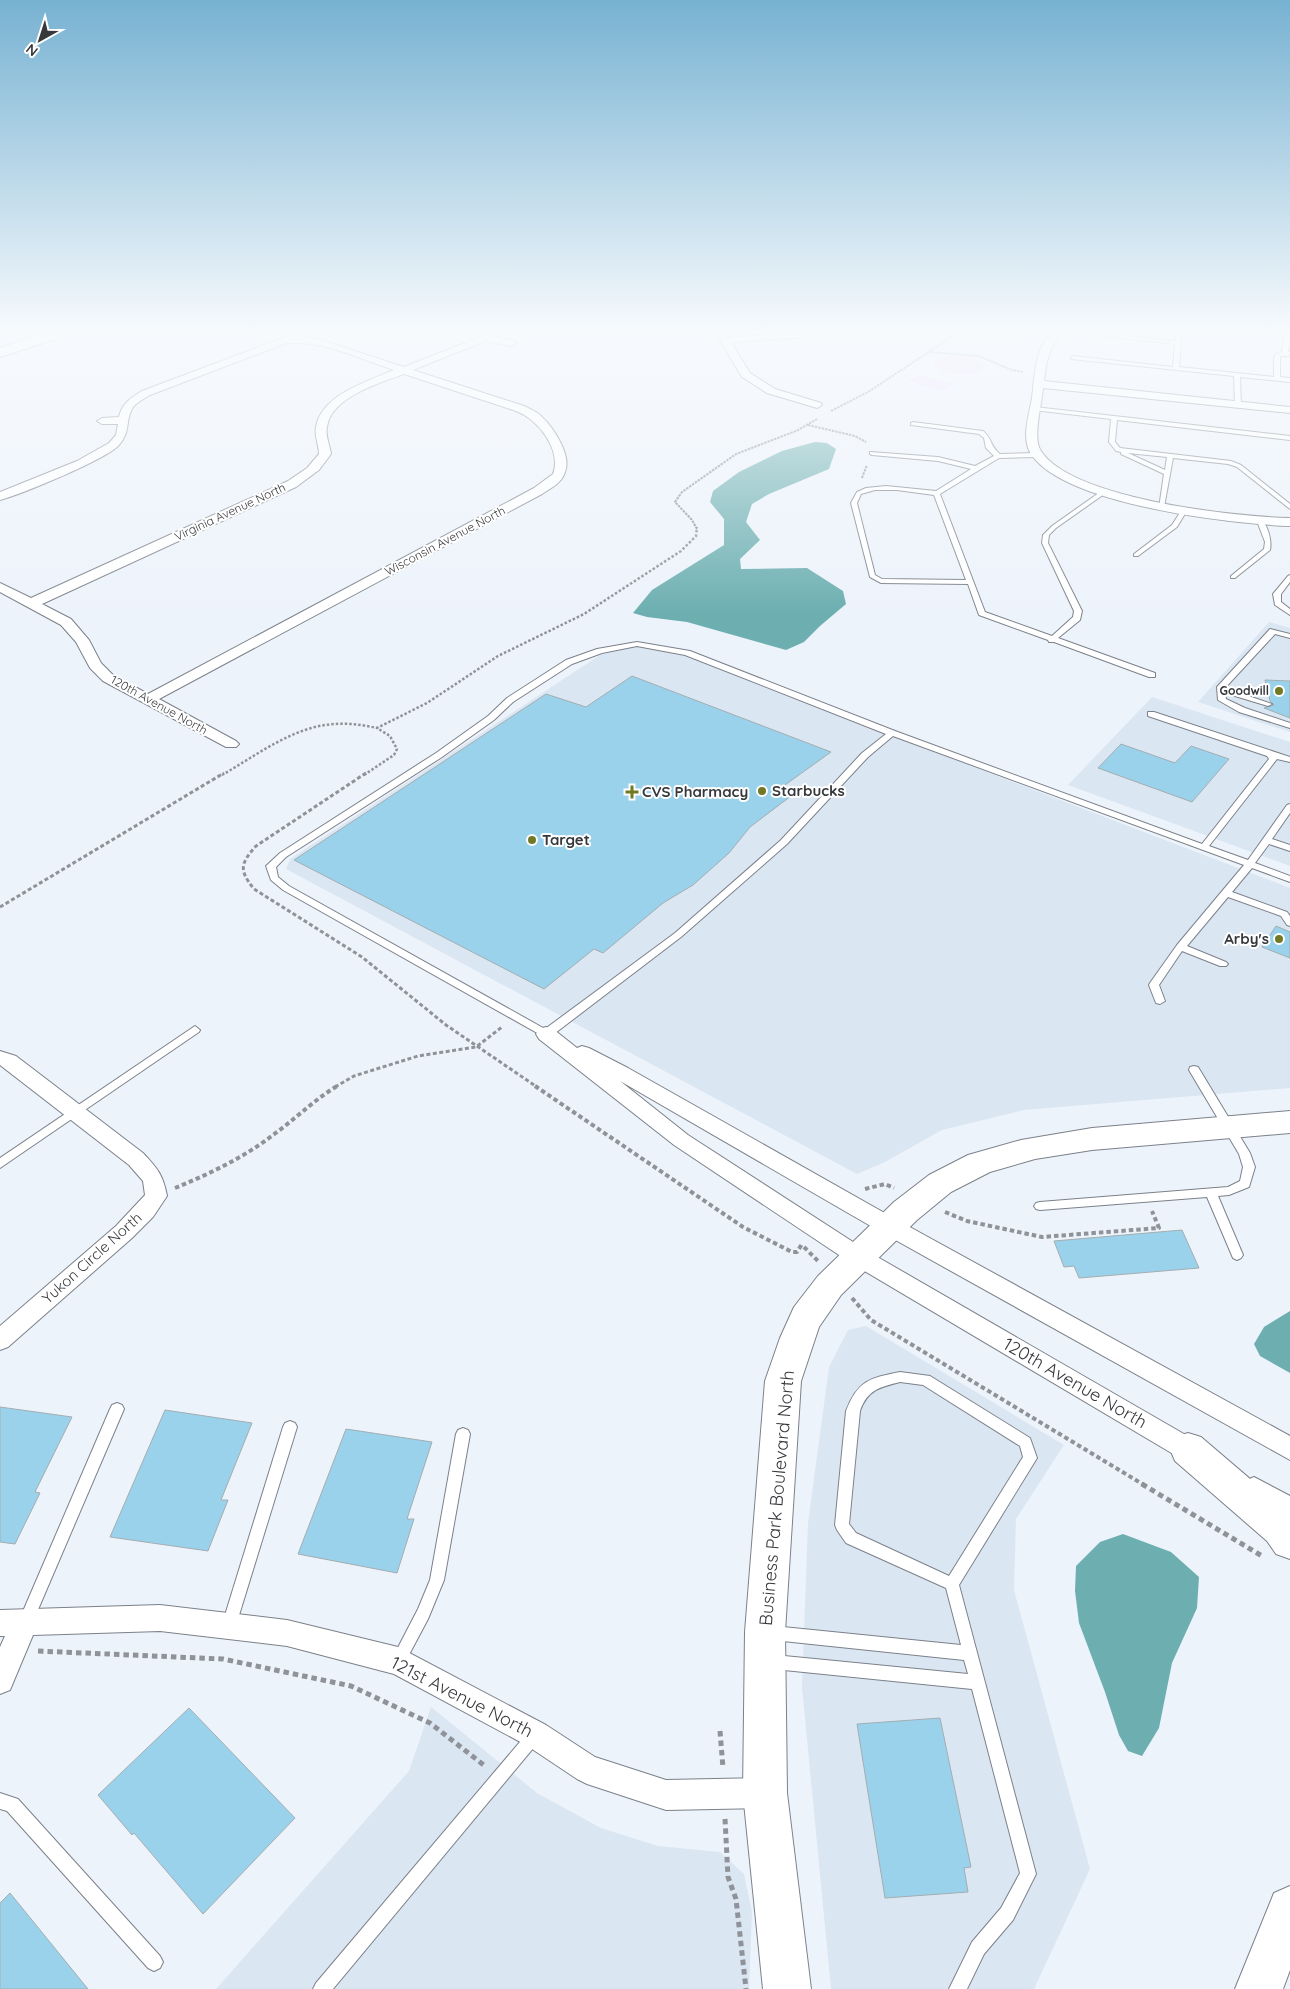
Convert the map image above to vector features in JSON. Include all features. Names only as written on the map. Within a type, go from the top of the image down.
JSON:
[{"type":"main road","name":"Business Park Boulevard North","points":[[787,1989],[764,1793],[765,1646],[783,1381],[792,1348],[803,1323],[819,1298],[889,1226],[931,1190],[954,1175],[997,1157],[1036,1148],[1111,1136],[1290,1122]]},
{"type":"main road","points":[[1188,1449],[1280,1528],[1278,1550]]},
{"type":"main road","points":[[1259,1989],[1290,1909]]},
{"type":"street","points":[[0,496],[99,454],[114,445],[121,435],[123,427]]},
{"type":"street","name":"Virginia Avenue North","points":[[32,603],[292,484],[320,464],[325,454],[321,427]]},
{"type":"street","name":"Wisconsin Avenue North","points":[[148,700],[538,492],[552,482],[560,472],[561,461],[558,451],[542,427]]},
{"type":"street","points":[[1034,427],[1033,442],[1037,455],[1062,474],[1105,491],[1183,512],[1260,521],[1290,522]]},
{"type":"street","name":"120th Avenue North","points":[[0,587],[66,622],[82,640],[95,665],[108,678],[231,744]]},
{"type":"street","points":[[546,1034],[622,1073],[889,1226],[1290,1449]]},
{"type":"street","name":"120th Avenue North","points":[[546,1034],[681,1140],[860,1257],[1290,1509]]},
{"type":"street","points":[[0,1058],[9,1062],[136,1159],[153,1178],[156,1196]]},
{"type":"street","name":"Yukon Circle North","points":[[0,1340],[124,1232],[145,1211],[156,1196]]},
{"type":"street","name":"121st Avenue North","points":[[12,1624],[160,1618],[287,1633],[398,1661],[536,1735],[587,1769],[666,1795],[764,1793]]},
{"type":"street","points":[[0,1680],[14,1650],[12,1624]]},
{"type":"lane","points":[[937,427],[981,432],[988,437],[989,448],[998,456]]},
{"type":"lane","points":[[1113,427],[1112,442],[1118,450],[1167,473]]},
{"type":"lane","points":[[1195,427],[1289,437]]},
{"type":"lane","points":[[1118,450],[1228,462],[1239,466],[1290,507]]},
{"type":"lane","points":[[872,453],[938,459],[976,468]]},
{"type":"lane","points":[[970,582],[881,581],[872,576],[854,503],[855,497],[866,490],[885,488],[938,493],[998,456],[1037,455]]},
{"type":"lane","points":[[1161,507],[1170,456]]},
{"type":"lane","points":[[1052,640],[1076,618],[1078,610],[1045,543],[1046,535],[1054,527],[1105,491]]},
{"type":"lane","points":[[938,493],[982,613],[1152,676]]},
{"type":"lane","points":[[1136,555],[1175,526],[1183,512]]},
{"type":"lane","points":[[1233,577],[1267,550],[1268,542],[1260,521]]},
{"type":"lane","points":[[1290,577],[1277,594],[1278,603],[1290,613]]},
{"type":"lane","points":[[1220,689],[1273,631],[1290,636]]},
{"type":"lane","points":[[892,733],[865,755],[784,842],[678,935],[546,1034],[286,888],[274,878],[271,866],[283,855],[439,755],[491,718],[510,700],[539,680],[569,662],[600,650],[637,644],[687,653],[892,733],[1290,879]]},
{"type":"lane","points":[[1220,689],[1268,704]]},
{"type":"lane","points":[[1220,689],[1222,700],[1242,710],[1290,726]]},
{"type":"lane","points":[[1151,714],[1290,760]]},
{"type":"lane","points":[[1204,847],[1273,759],[1270,754]]},
{"type":"lane","points":[[1160,1001],[1154,985],[1180,946],[1250,864],[1290,807]]},
{"type":"lane","points":[[1267,840],[1290,848]]},
{"type":"lane","points":[[1225,893],[1284,914],[1290,923]]},
{"type":"lane","points":[[1180,946],[1223,964]]},
{"type":"lane","points":[[0,1164],[195,1030]]},
{"type":"lane","points":[[1040,1206],[1229,1191],[1246,1184],[1249,1167],[1244,1153],[1194,1070]]},
{"type":"lane","points":[[1211,1192],[1237,1255]]},
{"type":"lane","points":[[952,1584],[850,1538],[842,1525],[853,1411],[858,1397],[876,1382],[900,1377],[925,1380],[1025,1442],[1030,1458],[952,1584],[1028,1874],[1007,1914],[978,1948],[958,1989]]},
{"type":"lane","points":[[12,1624],[117,1409]]},
{"type":"lane","points":[[228,1626],[290,1427]]},
{"type":"lane","points":[[398,1661],[423,1614],[437,1580],[463,1434]]},
{"type":"lane","points":[[765,1646],[971,1653]]},
{"type":"lane","points":[[765,1646],[978,1682]]},
{"type":"lane","points":[[322,1989],[536,1735]]},
{"type":"lane","points":[[0,1801],[12,1805],[154,1962]]},
{"type":"path","points":[[376,728],[427,703],[498,656],[584,614],[681,551],[693,540],[697,534],[698,527],[694,519],[676,502],[682,492],[736,454],[803,427]]},
{"type":"path","points":[[814,427],[862,439],[870,447],[872,453],[859,485],[866,490]]},
{"type":"path","points":[[0,907],[176,801],[294,734],[313,726],[334,722],[376,728],[389,735],[395,742],[397,749],[394,755],[256,846],[246,858],[242,867],[244,877],[254,889],[362,958],[476,1047],[743,1227],[792,1252],[797,1252],[802,1245]]},
{"type":"path","points":[[156,1196],[213,1172],[243,1155],[272,1136],[332,1089],[354,1076],[418,1056],[476,1047],[515,1017]]},
{"type":"path","points":[[967,1221],[1042,1237],[1159,1228],[1146,1197]]},
{"type":"path","points":[[871,1320],[1214,1526],[1278,1550]]},
{"type":"path","points":[[14,1650],[222,1659],[351,1686],[430,1723],[499,1778]]},
{"type":"path","points":[[728,1877],[736,1899],[746,1989]]},
{"type":"shaded area","points":[[1269,622],[1290,628],[1290,732],[1198,702]]},
{"type":"shaded area","points":[[637,646],[685,656],[1290,888],[1290,1088],[1024,1110],[942,1130],[885,1162],[857,1174],[286,869],[290,859],[600,655]]},
{"type":"shaded area","points":[[1152,697],[1290,742],[1290,866],[1068,785]]},
{"type":"shaded area","points":[[866,1326],[1064,1445],[1016,1519],[1014,1590],[1090,1869],[1034,1989],[831,1989],[802,1687],[808,1523],[829,1367],[848,1330]]},
{"type":"shaded area","points":[[431,1707],[537,1793],[601,1828],[658,1846],[720,1852],[744,1874],[752,1912],[749,1989],[216,1989],[409,1771]]},
{"type":"water","points":[[815,442],[827,443],[836,449],[829,469],[769,494],[752,504],[746,522],[760,540],[740,559],[741,569],[807,568],[843,591],[846,604],[804,642],[786,650],[687,622],[647,617],[633,613],[652,590],[724,545],[724,519],[710,502],[713,491],[739,472],[782,451]]},
{"type":"water","points":[[1290,1311],[1290,1373],[1260,1356],[1254,1344],[1264,1327]]},
{"type":"water","points":[[1123,1534],[1171,1552],[1199,1577],[1197,1608],[1172,1663],[1159,1728],[1142,1756],[1128,1751],[1119,1735],[1079,1623],[1075,1591],[1076,1566],[1100,1542]]},
{"type":"building","name":"Target","points":[[632,676],[831,752],[778,790],[791,796],[750,827],[729,853],[693,885],[663,903],[603,953],[594,949],[544,989],[294,860],[546,694],[586,707]]},
{"type":"building","name":"Goodwill","points":[[1265,680],[1290,681],[1290,718],[1264,708],[1274,705],[1270,701]]},
{"type":"building","points":[[1121,744],[1175,763],[1191,746],[1229,759],[1192,802],[1098,768]]},
{"type":"building","name":"Arby's","points":[[1276,926],[1290,932],[1290,958],[1262,947]]},
{"type":"building","points":[[1182,1230],[1199,1268],[1079,1278],[1074,1266],[1064,1267],[1054,1241]]},
{"type":"building","points":[[0,1407],[72,1417],[35,1492],[40,1493],[15,1544],[0,1542]]},
{"type":"building","points":[[165,1410],[252,1423],[221,1500],[228,1500],[208,1551],[110,1537]]},
{"type":"building","points":[[346,1429],[432,1442],[407,1519],[414,1519],[397,1573],[298,1554]]},
{"type":"building","points":[[189,1708],[295,1818],[203,1914],[134,1833],[132,1835],[98,1795]]},
{"type":"building","points":[[940,1718],[971,1867],[964,1868],[968,1892],[885,1898],[857,1724]]},
{"type":"building","points":[[10,1893],[88,1989],[0,1989],[0,1903]]},
{"type":"place","name":"Goodwill","points":[[1279,691]]},
{"type":"place","name":"Starbucks","points":[[762,791]]},
{"type":"place","name":"CVS Pharmacy","points":[[632,792]]},
{"type":"place","name":"Target","points":[[532,840]]},
{"type":"place","name":"Arby's","points":[[1279,939]]}]
